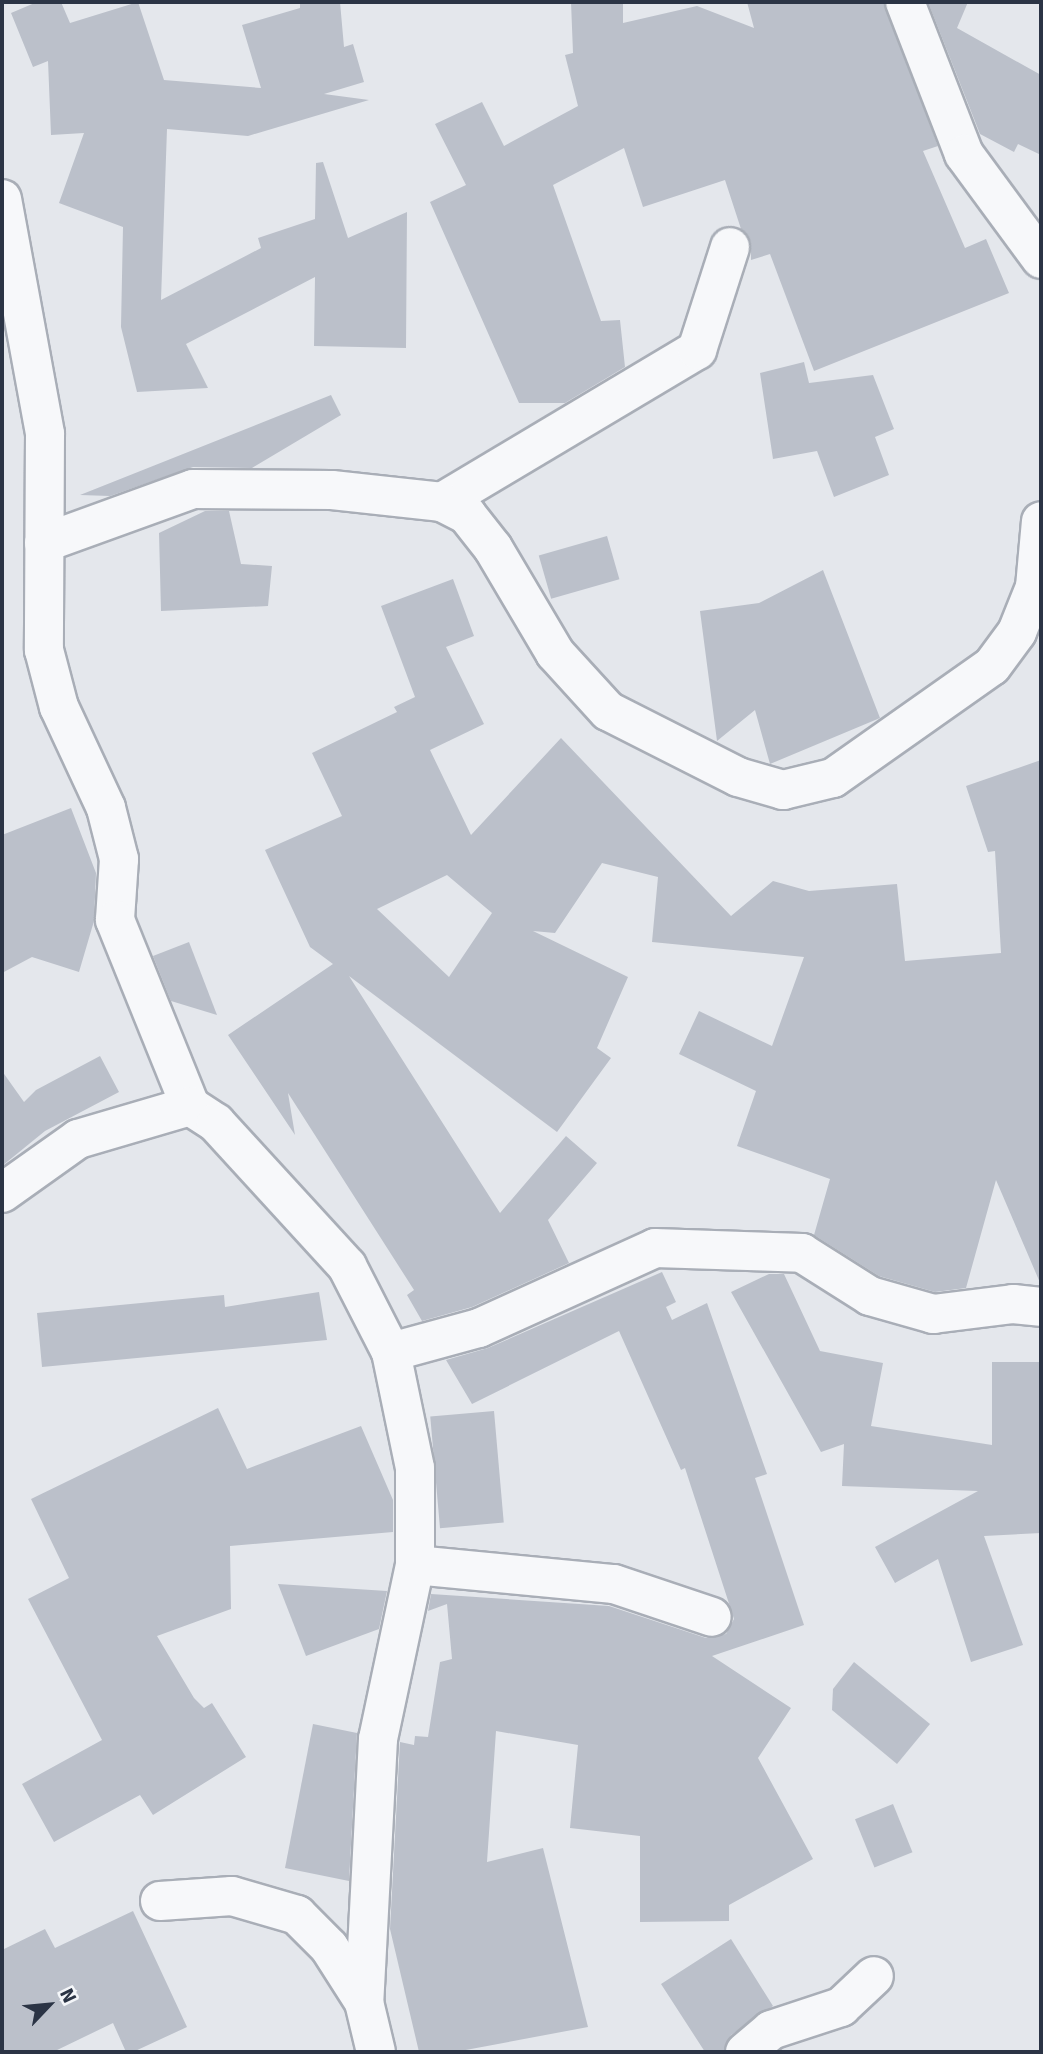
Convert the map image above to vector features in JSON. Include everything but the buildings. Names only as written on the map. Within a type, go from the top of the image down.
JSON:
[{"type":"street","points":[[905,2],[964,154],[1041,259]]},
{"type":"street","points":[[2,199],[46,434],[44,650],[59,707],[107,808],[119,859],[115,920],[190,1106],[216,1123],[347,1266],[391,1352],[415,1468],[415,1565],[378,1739],[364,2002],[376,2052]]},
{"type":"street","points":[[442,502],[696,350],[730,247]]},
{"type":"street","points":[[44,543],[193,489],[332,490],[442,502],[467,515],[493,548],[555,653],[608,711],[737,777],[783,790],[833,778],[992,666],[1017,632],[1035,587],[1041,521]]},
{"type":"street","points":[[2,1193],[78,1139],[190,1106]]},
{"type":"street","points":[[391,1352],[479,1328],[655,1248],[802,1253],[870,1296],[933,1314],[1013,1304],[1041,1307]]},
{"type":"street","points":[[415,1565],[614,1584],[712,1616]]},
{"type":"street","points":[[160,1901],[232,1896],[297,1914],[329,1947],[364,2002]]},
{"type":"street","points":[[746,2052],[771,2030],[841,2007],[874,1976]]}]
